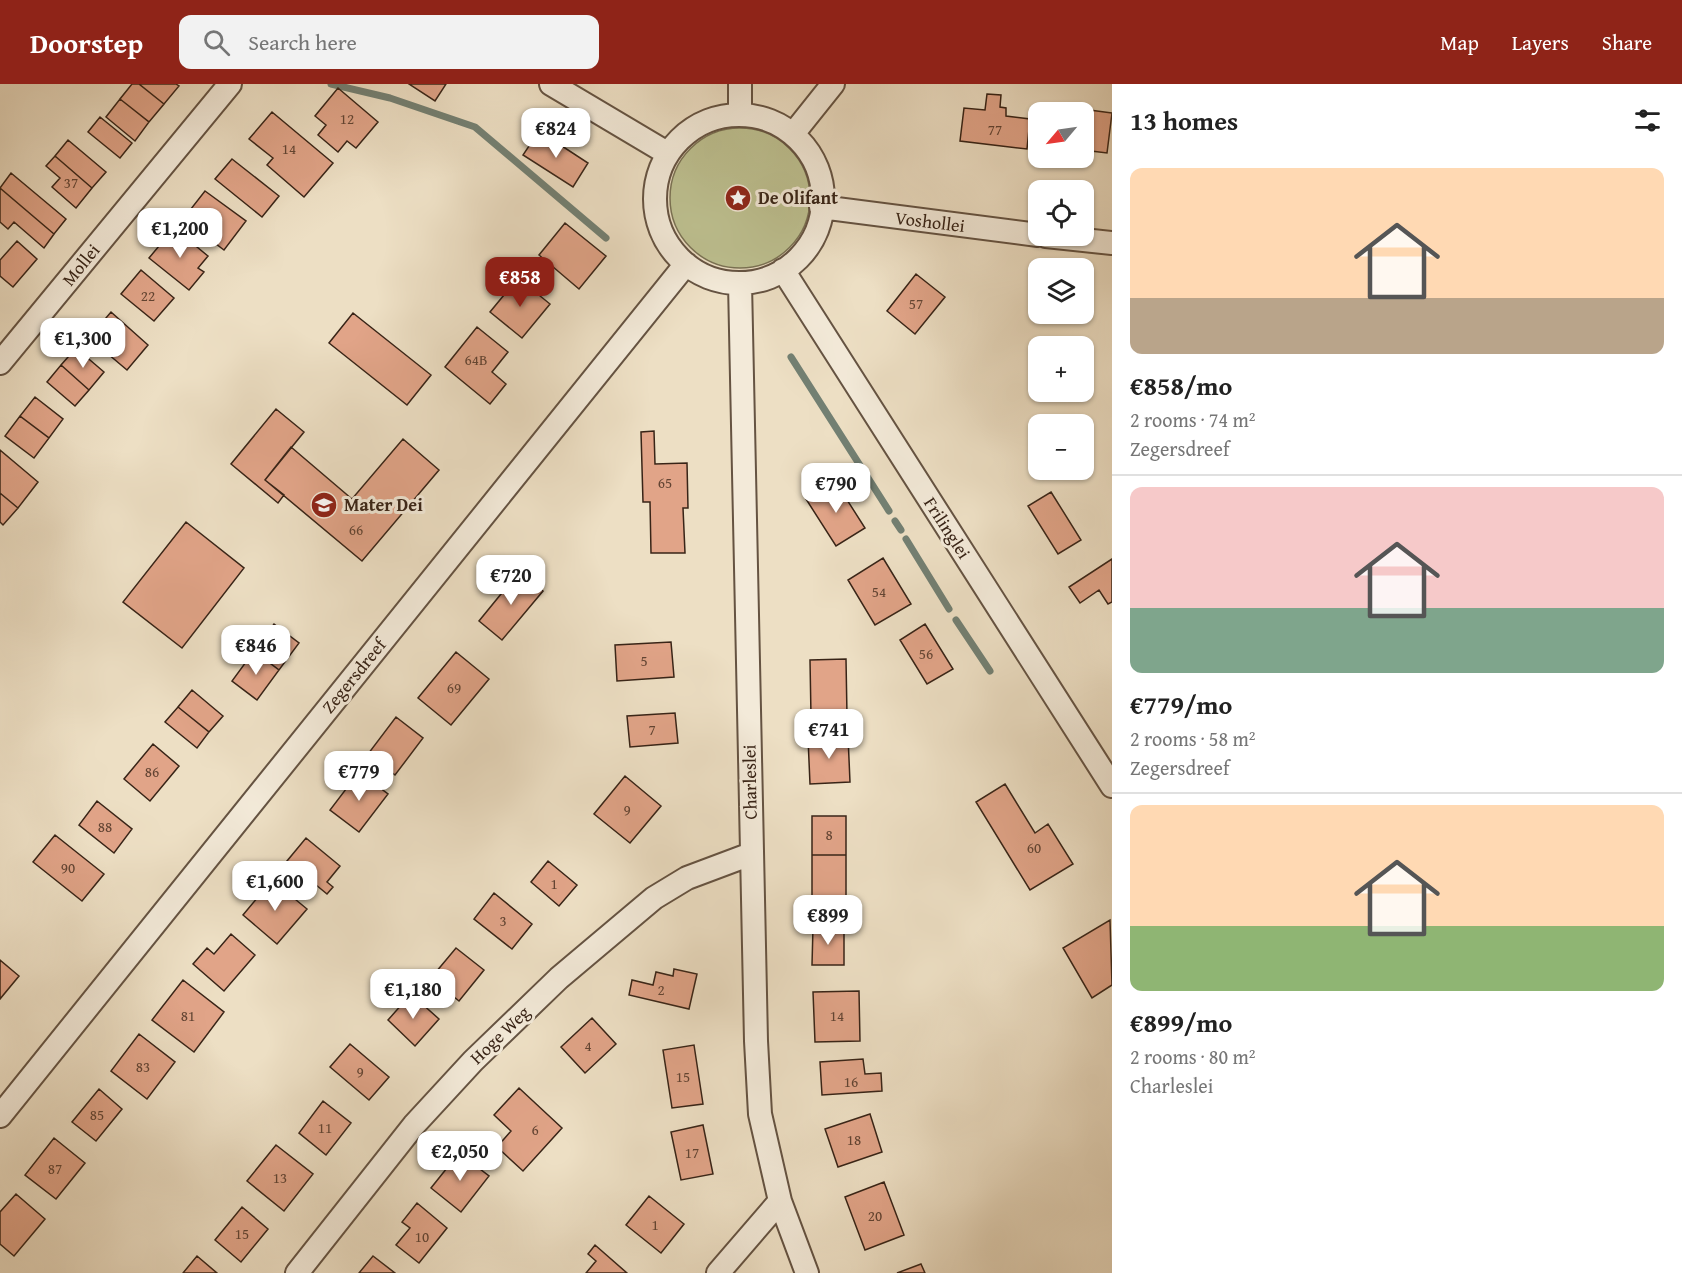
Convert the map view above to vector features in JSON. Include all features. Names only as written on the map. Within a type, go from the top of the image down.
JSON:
[{"type":"street","name":"Mollei","points":[[0,363],[230,84]]},
{"type":"street","points":[[551,84],[667,153]]},
{"type":"street","points":[[740,84],[740,114]]},
{"type":"street","points":[[793,134],[833,84]]},
{"type":"street","points":[[740,114],[768,120],[793,134],[811,156],[821,181],[821,207],[816,233],[802,254],[783,270],[762,279],[740,283],[711,278],[686,264],[666,241],[655,212],[656,182],[667,153],[686,132],[711,118],[740,114]]},
{"type":"street","name":"Voshollei","points":[[821,207],[1028,233]]},
{"type":"street","points":[[1094,241],[1112,243]]},
{"type":"street","name":"Zegersdreef","points":[[0,1116],[686,264]]},
{"type":"street","name":"Frilinglei","points":[[783,270],[1112,786]]},
{"type":"street","name":"Charleslei","points":[[740,283],[760,1114],[780,1201],[807,1273]]},
{"type":"street","name":"Hoge Weg","points":[[297,1273],[414,1125],[473,1061],[559,978],[654,898],[687,878],[752,854]]},
{"type":"street","points":[[718,1273],[780,1201]]},
{"type":"green space","points":[[740,128],[767,133],[789,149],[805,171],[810,198],[805,225],[789,247],[767,263],[740,268],[713,263],[691,247],[675,225],[670,198],[675,171],[691,149],[713,133]]},
{"type":"building","points":[[132,84],[139,84],[164,104],[149,122],[120,99]]},
{"type":"building","points":[[139,84],[176,84],[179,86],[164,104]]},
{"type":"building","points":[[409,84],[446,84],[435,101]]},
{"type":"building","points":[[338,88],[378,122],[356,148],[347,141],[338,152],[318,135],[326,125],[315,116]]},
{"type":"building","points":[[987,94],[1001,95],[1000,107],[1006,108],[1006,116],[1028,119],[1027,149],[960,141],[964,108],[985,110]]},
{"type":"building","points":[[120,99],[149,122],[135,141],[106,117]]},
{"type":"building","points":[[1094,111],[1112,113],[1107,153],[1094,151]]},
{"type":"building","points":[[272,112],[333,163],[304,197],[267,165],[273,158],[249,139]]},
{"type":"building","points":[[100,117],[132,143],[120,158],[88,132]]},
{"type":"building","points":[[539,131],[588,163],[573,187],[523,155]]},
{"type":"building","points":[[68,140],[106,172],[92,188],[55,156]]},
{"type":"building","points":[[55,156],[92,188],[76,208],[52,187],[60,178],[46,166]]},
{"type":"building","points":[[232,159],[279,196],[262,217],[215,179]]},
{"type":"building","points":[[11,173],[66,219],[54,234],[0,188]]},
{"type":"building","points":[[0,188],[54,234],[44,248],[14,222],[8,229],[0,222]]},
{"type":"building","points":[[205,191],[246,221],[224,250],[183,219]]},
{"type":"building","points":[[565,223],[606,256],[579,289],[539,255]]},
{"type":"building","points":[[174,228],[208,256],[198,268],[204,272],[189,290],[149,258]]},
{"type":"building","points":[[17,241],[37,259],[13,287],[0,276],[0,260]]},
{"type":"building","points":[[141,270],[174,298],[154,321],[121,294]]},
{"type":"building","points":[[916,274],[945,297],[915,334],[887,311]]},
{"type":"building","points":[[518,278],[550,304],[522,338],[490,312]]},
{"type":"building","points":[[111,312],[148,345],[127,370],[89,338]]},
{"type":"building","points":[[353,313],[431,375],[407,405],[329,343]]},
{"type":"building","points":[[477,327],[508,352],[492,372],[506,384],[490,404],[445,367]]},
{"type":"building","points":[[76,348],[104,372],[89,390],[61,365]]},
{"type":"building","points":[[61,365],[89,390],[75,406],[47,382]]},
{"type":"building","points":[[35,397],[63,419],[49,438],[20,416]]},
{"type":"building","points":[[276,409],[304,432],[265,480],[284,495],[278,503],[231,464]]},
{"type":"building","points":[[20,416],[49,438],[34,458],[5,436]]},
{"type":"building","points":[[654,431],[655,464],[687,463],[688,508],[683,508],[685,553],[651,553],[650,502],[643,502],[641,432]]},
{"type":"building","points":[[403,439],[439,470],[362,561],[265,480],[291,447],[352,499]]},
{"type":"building","points":[[0,450],[38,482],[18,508],[0,493]]},
{"type":"building","points":[[835,481],[865,528],[836,546],[806,499]]},
{"type":"building","points":[[1051,492],[1081,540],[1058,554],[1028,506]]},
{"type":"building","points":[[0,493],[18,508],[3,525],[0,522]]},
{"type":"building","points":[[186,522],[244,568],[182,648],[123,602]]},
{"type":"building","points":[[883,558],[911,604],[875,625],[848,580]]},
{"type":"building","points":[[1112,559],[1112,602],[1108,604],[1099,590],[1080,603],[1069,587]]},
{"type":"building","points":[[519,572],[543,591],[502,640],[479,621]]},
{"type":"building","points":[[274,624],[299,643],[279,670],[254,651]]},
{"type":"building","points":[[925,624],[953,669],[927,684],[900,640]]},
{"type":"building","points":[[671,642],[674,677],[617,681],[615,645]]},
{"type":"building","points":[[254,651],[279,670],[257,700],[232,681]]},
{"type":"building","points":[[456,652],[489,679],[451,725],[418,698]]},
{"type":"building","points":[[846,659],[847,716],[811,716],[810,660]]},
{"type":"building","points":[[192,690],[223,716],[209,732],[178,707]]},
{"type":"building","points":[[178,707],[209,732],[197,748],[165,722]]},
{"type":"building","points":[[675,713],[678,743],[630,747],[627,716]]},
{"type":"building","points":[[396,717],[423,738],[395,775],[368,754]]},
{"type":"building","points":[[848,736],[850,782],[810,784],[808,738]]},
{"type":"building","points":[[153,744],[179,766],[150,801],[124,779]]},
{"type":"building","points":[[359,772],[388,794],[359,832],[330,810]]},
{"type":"building","points":[[625,776],[661,806],[630,843],[594,814]]},
{"type":"building","points":[[1005,784],[1035,833],[1048,824],[1073,864],[1030,890],[976,802]]},
{"type":"building","points":[[97,801],[132,829],[114,853],[79,825]]},
{"type":"building","points":[[812,816],[846,816],[846,855],[812,855]]},
{"type":"building","points":[[55,835],[104,874],[82,901],[33,862]]},
{"type":"building","points":[[306,838],[340,866],[327,882],[333,887],[327,894],[287,861]]},
{"type":"building","points":[[812,855],[846,855],[846,905],[812,905]]},
{"type":"building","points":[[548,861],[577,885],[559,906],[531,882]]},
{"type":"building","points":[[272,880],[307,909],[277,944],[243,915]]},
{"type":"building","points":[[494,893],[532,924],[512,949],[474,919]]},
{"type":"building","points":[[1110,920],[1112,985],[1092,998],[1063,948]]},
{"type":"building","points":[[813,927],[844,927],[844,965],[812,965]]},
{"type":"building","points":[[231,934],[255,955],[224,991],[193,964],[207,948],[214,954]]},
{"type":"building","points":[[456,948],[484,970],[459,1001],[431,978]]},
{"type":"building","points":[[0,960],[19,976],[0,999]]},
{"type":"building","points":[[674,969],[697,974],[689,1009],[629,995],[632,980],[653,985],[656,972],[673,976]]},
{"type":"building","points":[[183,980],[224,1012],[194,1052],[152,1020]]},
{"type":"building","points":[[859,991],[860,1041],[815,1042],[813,992]]},
{"type":"building","points":[[411,994],[439,1019],[415,1046],[388,1020]]},
{"type":"building","points":[[592,1018],[616,1044],[585,1073],[561,1047]]},
{"type":"building","points":[[139,1034],[175,1062],[147,1099],[111,1071]]},
{"type":"building","points":[[350,1044],[389,1077],[369,1100],[330,1067]]},
{"type":"building","points":[[694,1045],[703,1104],[672,1108],[663,1050]]},
{"type":"building","points":[[863,1059],[865,1074],[881,1073],[882,1091],[822,1095],[820,1062]]},
{"type":"building","points":[[519,1088],[562,1128],[523,1171],[497,1147],[511,1131],[494,1115]]},
{"type":"building","points":[[99,1089],[122,1109],[96,1141],[72,1122]]},
{"type":"building","points":[[323,1101],[351,1123],[326,1155],[299,1133]]},
{"type":"building","points":[[870,1114],[882,1152],[838,1167],[825,1129]]},
{"type":"building","points":[[703,1125],[713,1174],[681,1180],[671,1132]]},
{"type":"building","points":[[54,1138],[85,1163],[56,1199],[25,1175]]},
{"type":"building","points":[[276,1145],[313,1174],[284,1211],[247,1181]]},
{"type":"building","points":[[459,1153],[489,1176],[461,1212],[431,1188]]},
{"type":"building","points":[[884,1182],[904,1235],[865,1250],[845,1197]]},
{"type":"building","points":[[16,1194],[45,1219],[14,1256],[0,1244],[0,1212]]},
{"type":"building","points":[[649,1196],[684,1224],[661,1253],[626,1225]]},
{"type":"building","points":[[417,1203],[447,1228],[419,1263],[396,1245],[410,1228],[402,1222]]},
{"type":"building","points":[[242,1207],[268,1229],[241,1262],[215,1240]]},
{"type":"building","points":[[595,1245],[627,1273],[586,1273],[596,1261],[588,1254]]},
{"type":"building","points":[[197,1256],[217,1273],[183,1273]]},
{"type":"building","points":[[373,1256],[395,1273],[359,1273]]},
{"type":"building","points":[[921,1264],[925,1273],[897,1273]]},
{"type":"waterway","points":[[331,84],[390,98],[475,127],[606,238]]},
{"type":"waterway","points":[[791,357],[889,511]]},
{"type":"waterway","points":[[895,521],[901,530]]},
{"type":"waterway","points":[[906,539],[949,609]]},
{"type":"waterway","points":[[956,620],[990,671]]},
{"type":"place","name":"De Olifant","points":[[738,198]]},
{"type":"place","name":"Mater Dei","points":[[324,505]]}]
